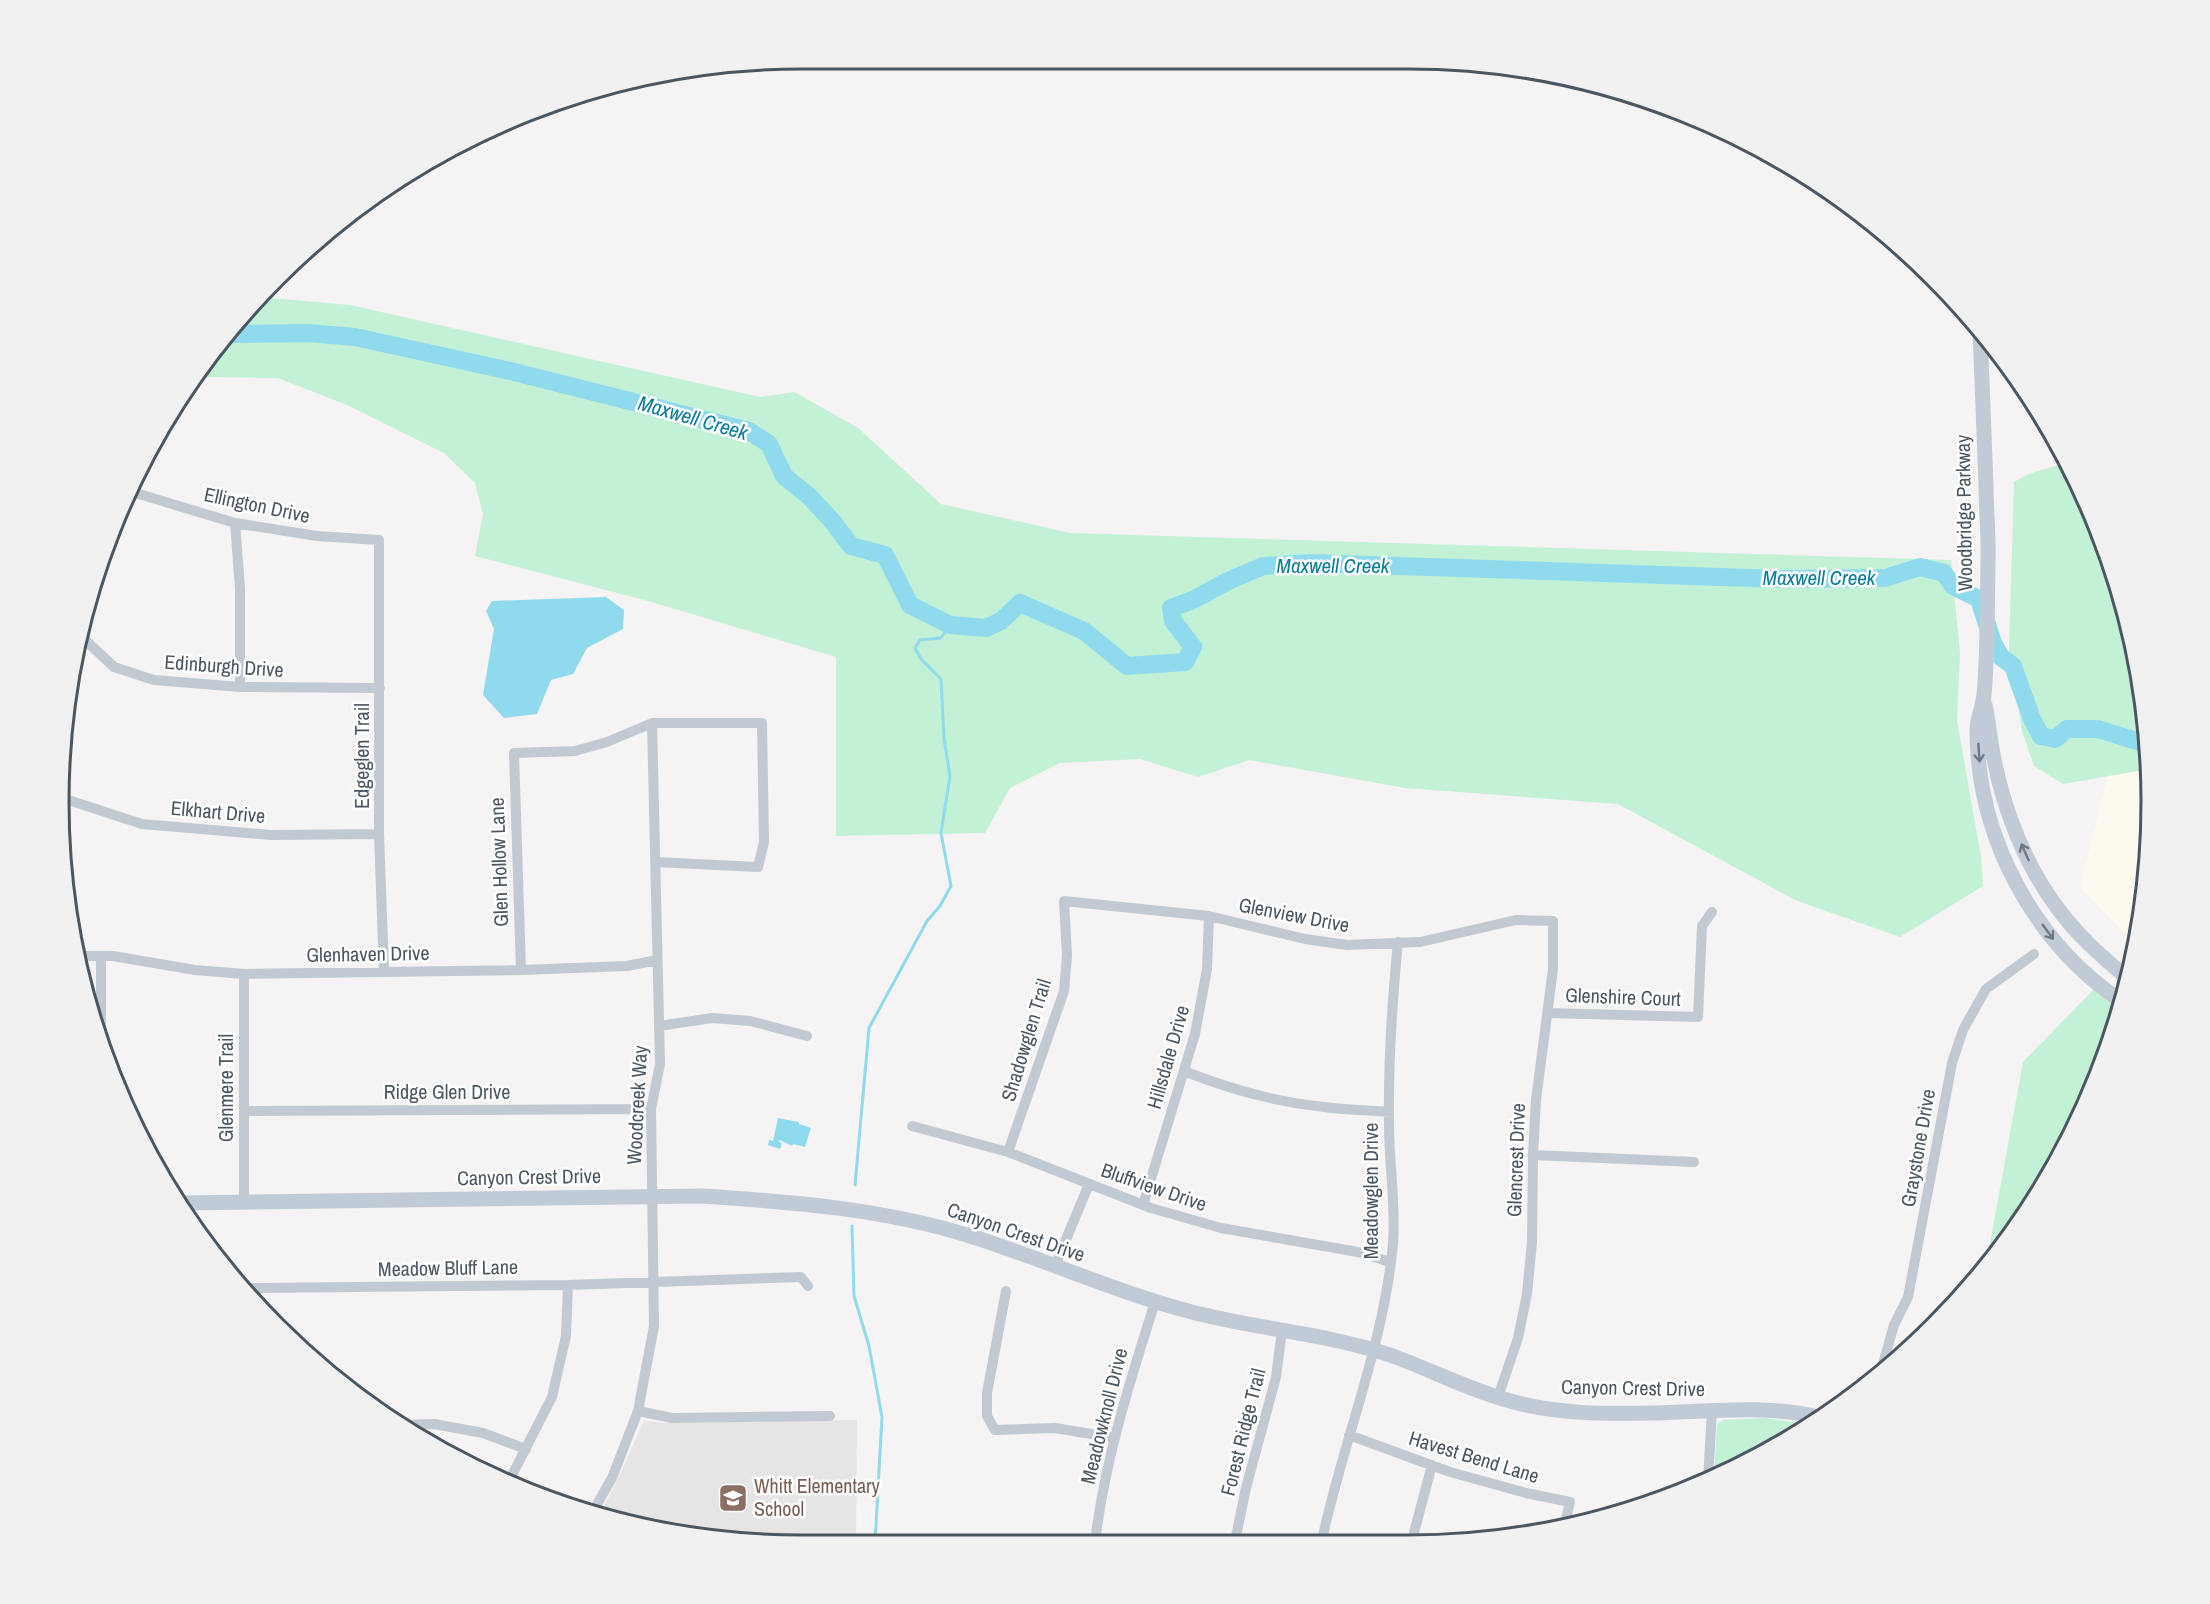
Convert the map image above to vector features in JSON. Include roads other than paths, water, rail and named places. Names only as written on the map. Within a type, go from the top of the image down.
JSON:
[{"type":"street","name":"Woodbridge Parkway","points":[[1981,345],[1988,560],[1984,696],[1994,760],[2009,814],[2025,856],[2056,906],[2093,949],[2121,973]]},
{"type":"street","name":"Ellington Drive","points":[[138,494],[235,522],[317,536],[380,540]]},
{"type":"street","points":[[235,522],[240,588],[240,687]]},
{"type":"street","name":"Edgeglen Trail","points":[[380,540],[380,834],[384,972]]},
{"type":"street","name":"Edinburgh Drive","points":[[87,642],[114,667],[154,680],[240,687],[380,688]]},
{"type":"street","name":"Woodbridge Parkway","points":[[1984,696],[1977,728],[1980,771],[1987,808],[2002,857],[2030,908],[2054,941],[2084,972],[2115,996]]},
{"type":"street","points":[[652,723],[762,723],[764,842],[758,867],[655,862]]},
{"type":"street","name":"Glen Hollow Lane","points":[[521,970],[514,753],[575,751],[607,742],[652,723]]},
{"type":"street","name":"Woodcreek Way","points":[[597,1505],[612,1479],[638,1412],[654,1326],[651,1109],[660,1064],[652,723]]},
{"type":"street","name":"Elkhart Drive","points":[[69,800],[142,824],[271,835],[380,834]]},
{"type":"street","name":"Glenview Drive","points":[[1064,901],[1209,916],[1305,939],[1347,945],[1420,942],[1516,920],[1553,921]]},
{"type":"street","name":"Shadowglen Trail","points":[[1008,1152],[1064,991],[1066,955],[1064,901]]},
{"type":"street","name":"Glenshire Court","points":[[1548,1013],[1698,1017],[1701,926],[1712,912]]},
{"type":"street","name":"Hillsdale Drive","points":[[1143,1205],[1203,1002],[1209,916]]},
{"type":"street","name":"Glencrest Drive","points":[[1498,1397],[1518,1338],[1527,1294],[1532,1242],[1536,1100],[1548,1013],[1553,921]]},
{"type":"street","name":"Meadowglen Drive","points":[[1323,1535],[1332,1491],[1373,1351],[1393,1242],[1389,1112],[1392,1012],[1398,942]]},
{"type":"street","name":"Graystone Drive","points":[[1884,1359],[1894,1325],[1908,1297],[1952,1063],[1963,1030],[1986,989],[2034,954]]},
{"type":"street","name":"Glenhaven Drive","points":[[86,956],[113,956],[195,970],[244,974],[521,970],[627,966],[657,960]]},
{"type":"street","points":[[101,956],[101,1015]]},
{"type":"street","name":"Glenmere Trail","points":[[244,974],[244,1202]]},
{"type":"street","points":[[659,1026],[712,1018],[750,1021],[807,1036]]},
{"type":"street","points":[[1184,1071],[1226,1088],[1283,1100],[1323,1107],[1389,1112]]},
{"type":"street","name":"Ridge Glen Drive","points":[[244,1111],[651,1109]]},
{"type":"street","name":"Bluffview Drive","points":[[912,1126],[1008,1152],[1143,1205],[1221,1228],[1358,1252],[1390,1262]]},
{"type":"street","points":[[1533,1155],[1694,1162]]},
{"type":"street","points":[[1055,1266],[1089,1184]]},
{"type":"street","name":"Canyon Crest Drive","points":[[189,1203],[703,1196],[782,1201],[908,1219],[969,1236],[1155,1302],[1282,1331],[1332,1339],[1373,1351],[1515,1402],[1581,1413],[1763,1410],[1808,1416]]},
{"type":"street","name":"Meadow Bluff Lane","points":[[254,1288],[568,1285],[801,1277],[808,1286]]},
{"type":"street","points":[[512,1475],[552,1397],[566,1336],[568,1285]]},
{"type":"street","points":[[1006,1291],[987,1393],[987,1416],[995,1430],[1055,1428],[1114,1438]]},
{"type":"street","name":"Meadowknoll Drive","points":[[1096,1535],[1114,1438],[1155,1302]]},
{"type":"street","name":"Forest Ridge Trail","points":[[1236,1535],[1246,1488],[1276,1377],[1282,1331]]},
{"type":"street","points":[[1709,1470],[1712,1410]]},
{"type":"street","points":[[638,1412],[672,1418],[830,1416]]},
{"type":"street","points":[[417,1425],[434,1425],[483,1433],[525,1449]]},
{"type":"street","name":"Havest Bend Lane","points":[[1349,1435],[1432,1466],[1526,1493],[1570,1502],[1566,1517]]},
{"type":"street","points":[[1413,1535],[1432,1466]]},
{"type":"water","points":[[606,597],[624,610],[623,629],[587,648],[573,674],[551,680],[537,714],[504,718],[483,695],[494,629],[486,611],[492,601]]},
{"type":"water","points":[[778,1118],[799,1122],[811,1128],[805,1147],[793,1144],[792,1146],[780,1140],[779,1142],[782,1143],[780,1149],[768,1145],[769,1140],[773,1141]]},
{"type":"waterway","name":"Maxwell Creek","points":[[239,334],[308,333],[355,337],[510,371],[749,431],[769,444],[784,476],[810,497],[851,546],[885,555],[910,605],[950,625],[986,628],[1001,621],[1020,603],[1084,631],[1127,666],[1185,662],[1193,647],[1173,621],[1171,608],[1193,600],[1263,566],[1311,563],[1779,579],[1885,578],[1920,567],[1944,573],[1953,586],[1979,599],[1993,643],[2001,657],[2013,666],[2032,719],[2041,736],[2055,739],[2067,729],[2098,729],[2138,742]]},
{"type":"waterway","points":[[855,1185],[869,1028],[927,921],[940,906],[951,886],[941,833],[950,776],[944,738],[941,679],[921,659],[915,648],[920,640],[941,638],[950,625]]},
{"type":"waterway","points":[[852,1226],[854,1296],[869,1346],[882,1417],[875,1535]]},
{"type":"place","name":"Whitt Elementary School","points":[[733,1498]]}]
